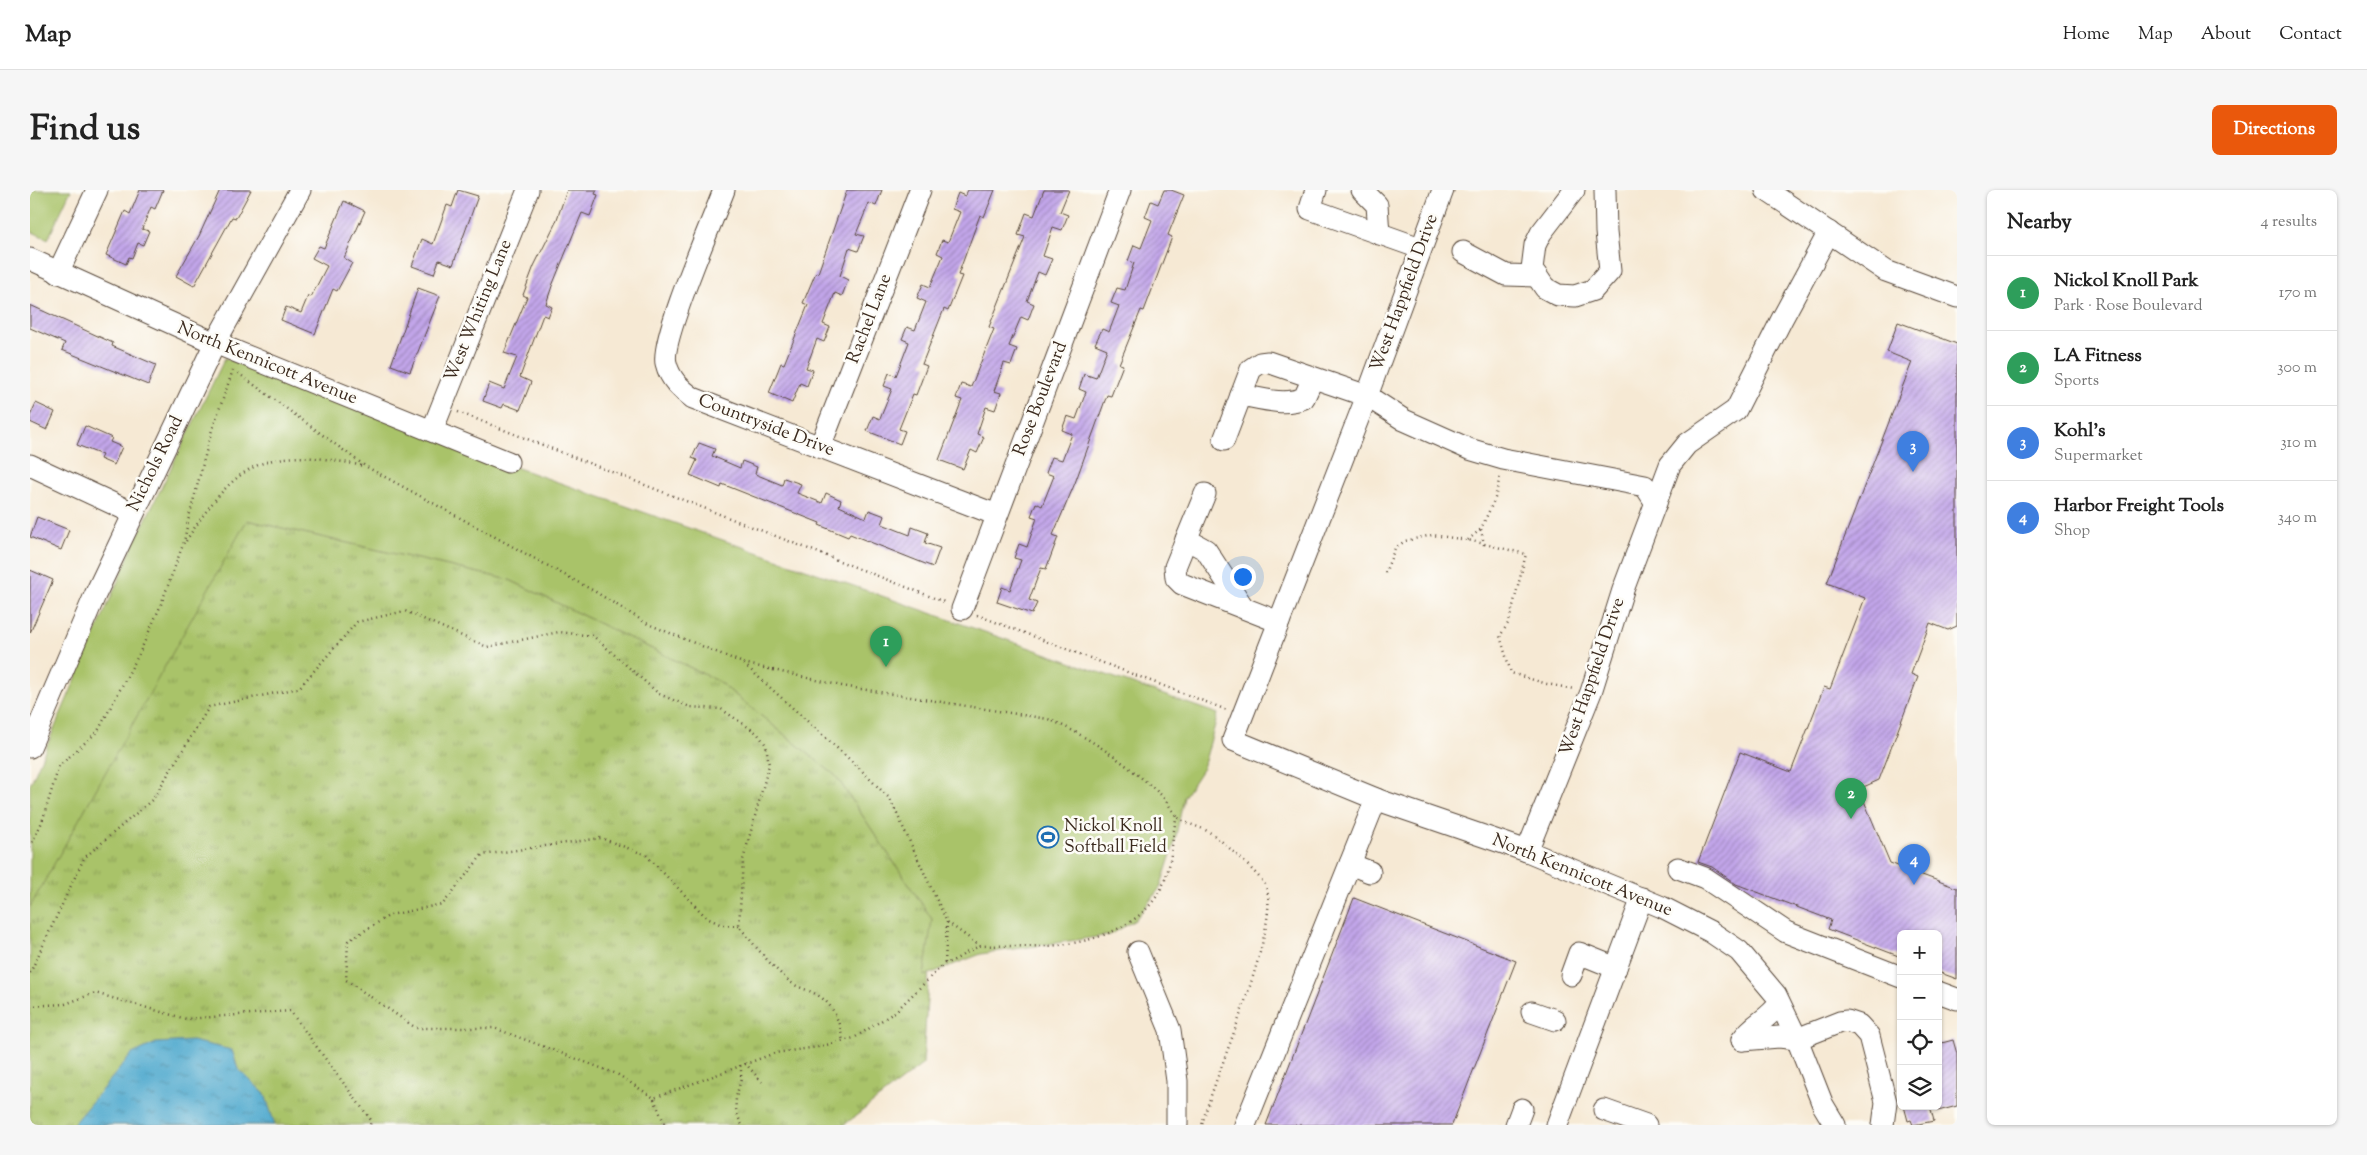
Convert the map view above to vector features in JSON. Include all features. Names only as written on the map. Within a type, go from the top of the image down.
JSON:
[{"type":"street","points":[[58,273],[96,190]]},
{"type":"street","name":"Nichols Road","points":[[30,747],[95,596],[214,344],[300,190]]},
{"type":"street","name":"West Whiting Lane","points":[[432,431],[528,190]]},
{"type":"street","name":"Countryside Drive","points":[[724,190],[669,334],[666,362],[675,385],[693,398],[997,515]]},
{"type":"street","name":"Rachel Lane","points":[[820,447],[920,190]]},
{"type":"street","name":"Rose Boulevard","points":[[962,609],[1120,190]]},
{"type":"street","points":[[1316,190],[1310,209],[1420,248]]},
{"type":"street","points":[[1362,190],[1377,205],[1379,234]]},
{"type":"street","name":"West Happfield Drive","points":[[1233,740],[1367,396],[1420,248],[1443,190]]},
{"type":"street","points":[[1574,190],[1541,233],[1535,245],[1532,269],[1545,288],[1558,295],[1574,296],[1593,290],[1610,271],[1606,232],[1605,190]]},
{"type":"street","points":[[1766,190],[1886,271],[1957,297]]},
{"type":"street","name":"West Happfield Drive","points":[[1527,851],[1591,692],[1623,590],[1670,465],[1686,444],[1736,410],[1829,232]]},
{"type":"street","points":[[1463,252],[1506,275],[1537,276]]},
{"type":"street","name":"North Kennicott Avenue","points":[[30,259],[214,344],[508,462]]},
{"type":"street","points":[[1224,440],[1251,368],[1260,363],[1268,362],[1367,396],[1404,420],[1451,442],[1503,459],[1645,486],[1656,503]]},
{"type":"street","points":[[1241,395],[1296,402],[1304,398],[1313,378]]},
{"type":"street","points":[[30,465],[133,513]]},
{"type":"street","points":[[1205,494],[1175,567],[1176,578],[1182,584],[1280,622]]},
{"type":"street","points":[[1186,539],[1206,550],[1243,607]]},
{"type":"street","name":"North Kennicott Avenue","points":[[1233,740],[1376,799],[1527,851],[1642,898],[1686,918],[1738,951],[1776,995],[1797,1039],[1823,1105],[1836,1125]]},
{"type":"street","points":[[1245,1125],[1376,799]]},
{"type":"street","points":[[1350,864],[1370,872]]},
{"type":"street","points":[[1678,868],[1705,878],[1786,932],[1897,975]]},
{"type":"street","points":[[1557,1125],[1642,898]]},
{"type":"street","points":[[1138,952],[1170,1030],[1177,1081],[1177,1125]]},
{"type":"street","points":[[1571,975],[1579,953],[1616,968]]},
{"type":"street","points":[[1942,993],[1957,999]]},
{"type":"street","points":[[1779,1004],[1770,1017],[1750,1028],[1742,1040],[1779,1037],[1797,1039],[1847,1021],[1863,1028],[1869,1036],[1886,1102],[1883,1125]]},
{"type":"street","points":[[1532,1012],[1555,1020]]},
{"type":"street","points":[[1604,1110],[1646,1125]]},
{"type":"path","points":[[30,847],[42,822],[59,766],[98,731],[139,654],[184,542],[211,433],[233,370],[365,466],[594,591],[648,624],[743,663],[842,686],[1048,719],[1070,728],[1092,741],[1162,795],[1181,820],[1211,832],[1252,870],[1264,884],[1270,898],[1261,949],[1251,985],[1218,1072],[1202,1125]]},
{"type":"path","points":[[442,405],[1211,706],[1242,715]]},
{"type":"path","points":[[184,542],[216,497],[237,476],[267,460],[289,456],[318,458],[365,466]]},
{"type":"path","points":[[1468,540],[1481,529],[1495,498],[1503,459]]},
{"type":"path","points":[[1481,529],[1484,546]]},
{"type":"path","points":[[1385,573],[1395,548],[1405,541],[1432,535],[1468,540],[1484,546],[1526,554],[1509,622],[1500,636],[1511,673],[1547,684],[1577,689]]},
{"type":"path","points":[[30,973],[84,858],[153,799],[210,707],[299,688],[357,622],[405,611],[487,647],[559,632],[593,636],[659,694],[690,707],[721,709],[757,733],[766,745],[769,765],[743,860],[739,926],[773,968],[792,984],[818,995],[829,1005],[838,1017],[843,1041]]},
{"type":"path","points":[[743,663],[858,767],[890,799],[947,922],[945,963]]},
{"type":"path","points":[[654,1098],[775,1053],[818,1047],[843,1041],[872,1028],[896,1012],[945,963],[954,961],[980,946],[1044,946],[1086,941],[1124,926],[1142,914],[1153,902],[1164,884],[1170,864],[1176,815]]},
{"type":"path","points":[[665,1125],[654,1098],[617,1074],[494,1028],[416,1028],[346,980],[348,941],[390,915],[443,904],[482,855],[601,838],[646,855],[707,918],[722,925],[739,926]]},
{"type":"path","points":[[947,922],[980,946]]},
{"type":"path","points":[[30,1006],[65,1004],[94,993],[186,1019],[290,1011],[370,1120],[370,1125]]},
{"type":"path","points":[[745,1063],[762,1082]]},
{"type":"path","points":[[740,1065],[743,1076],[735,1094],[736,1114],[742,1125]]},
{"type":"green space","points":[[30,190],[71,190],[48,239],[30,231]]},
{"type":"green space","points":[[225,358],[515,467],[1218,714],[1203,768],[1184,797],[1174,845],[1160,888],[1135,920],[1110,935],[981,954],[924,976],[932,919],[836,776],[718,681],[510,580],[247,520],[30,907],[30,785],[136,539]]},
{"type":"green space","points":[[247,520],[510,580],[718,681],[836,776],[932,919],[923,1064],[844,1125],[30,1125],[30,889],[179,632]]},
{"type":"water","points":[[192,1041],[232,1050],[238,1069],[265,1094],[275,1125],[72,1125],[132,1054],[156,1043]]},
{"type":"building","points":[[140,190],[163,190],[155,209],[151,207],[142,229],[149,231],[143,245],[138,243],[132,258],[129,257],[126,264],[106,255],[125,211],[130,214]]},
{"type":"building","points":[[220,190],[251,190],[236,218],[232,217],[194,286],[176,276],[199,236]]},
{"type":"building","points":[[458,190],[478,196],[453,265],[439,260],[434,274],[412,266],[422,239],[433,244],[447,205],[452,207]]},
{"type":"building","points":[[567,190],[597,190],[595,194],[598,195],[590,216],[582,213],[552,286],[546,304],[552,307],[548,317],[543,315],[520,377],[531,382],[520,410],[504,404],[502,408],[483,401],[489,383],[504,389],[517,357],[504,353],[527,297],[523,295],[534,266],[556,222]]},
{"type":"building","points":[[847,190],[882,190],[876,206],[869,203],[856,234],[864,236],[858,251],[849,248],[840,276],[848,280],[842,296],[835,293],[823,324],[830,327],[824,342],[817,339],[806,368],[813,370],[807,386],[800,383],[792,403],[769,393],[781,363],[784,364],[808,305],[803,303],[816,272],[818,273]]},
{"type":"building","points":[[968,190],[995,190],[984,217],[980,215],[958,275],[962,276],[948,311],[944,309],[922,364],[927,366],[916,395],[913,394],[899,429],[905,431],[900,444],[867,431],[873,416],[880,419],[892,389],[884,386],[889,373],[896,376],[909,342],[902,339],[907,327],[915,330],[926,302],[917,298],[923,284],[930,287],[943,256],[937,253],[942,240],[948,242],[960,212],[952,209],[958,193],[965,196]]},
{"type":"building","points":[[1044,190],[1069,190],[1060,212],[1068,215],[1062,230],[1053,227],[1043,256],[1052,259],[1045,275],[1038,272],[1027,301],[1034,304],[1028,320],[1021,317],[1009,346],[1017,349],[1011,365],[1004,363],[994,391],[1001,393],[995,410],[986,407],[977,434],[984,437],[977,453],[971,450],[963,469],[939,460],[962,400],[956,398],[961,384],[971,387],[994,329],[989,327],[1025,237],[1018,235],[1026,213],[1034,216]]},
{"type":"building","points":[[1164,190],[1171,190],[1184,195],[1168,235],[1172,237],[1144,311],[1141,310],[1119,364],[1123,365],[1111,396],[1107,395],[1075,483],[1053,535],[1058,537],[1046,569],[1041,568],[1029,600],[1037,603],[1032,614],[997,602],[1002,587],[1010,590],[1021,560],[1014,558],[1019,544],[1027,547],[1037,518],[1031,516],[1036,503],[1042,506],[1054,476],[1046,473],[1052,457],[1062,460],[1072,434],[1062,430],[1067,416],[1076,419],[1086,392],[1079,389],[1084,374],[1096,378],[1107,349],[1095,344],[1102,329],[1109,332],[1119,306],[1111,303],[1117,288],[1125,290],[1134,263],[1128,261],[1134,245],[1141,248],[1152,220],[1145,217],[1151,201],[1158,204]]},
{"type":"building","points":[[344,201],[365,211],[344,258],[352,263],[337,291],[333,289],[315,334],[281,320],[286,307],[301,313],[308,296],[311,297],[327,266],[312,258],[319,246],[324,248]]},
{"type":"building","points":[[418,288],[440,296],[410,372],[391,365]]},
{"type":"building","points":[[30,305],[113,343],[112,346],[156,365],[148,385],[62,350],[65,343],[30,328]]},
{"type":"building","points":[[1898,322],[1957,344],[1957,626],[1948,630],[1930,623],[1911,674],[1918,677],[1879,780],[1859,789],[1890,863],[1957,888],[1957,979],[1942,973],[1942,930],[1897,930],[1897,955],[1828,929],[1831,920],[1736,884],[1712,867],[1698,862],[1740,752],[1791,772],[1824,687],[1830,689],[1865,598],[1827,583],[1912,362],[1887,352]]},
{"type":"building","points":[[36,403],[55,412],[47,430],[30,422],[30,416]]},
{"type":"building","points":[[85,426],[112,438],[110,442],[122,447],[114,465],[100,459],[102,455],[77,445]]},
{"type":"building","points":[[699,443],[715,449],[712,456],[740,468],[742,461],[757,467],[755,474],[782,485],[784,478],[801,484],[797,493],[822,503],[826,493],[841,500],[839,506],[866,518],[869,510],[885,516],[882,524],[910,535],[912,527],[928,533],[925,543],[940,548],[933,567],[850,534],[848,537],[819,525],[820,523],[722,484],[721,488],[690,475],[697,460],[692,458]]},
{"type":"building","points":[[37,517],[69,530],[61,550],[30,537]]},
{"type":"building","points":[[30,570],[53,580],[30,633]]},
{"type":"building","points":[[1354,898],[1516,961],[1452,1125],[1266,1125]]},
{"type":"building","points":[[1953,1040],[1957,1054],[1957,1106],[1942,1110],[1942,1065],[1942,1043]]},
{"type":"building","points":[[1905,1110],[1931,1110],[1934,1121],[1913,1125],[1911,1120],[1908,1121]]},
{"type":"place","name":"Kohl's","points":[[1913,472]]},
{"type":"place","name":"Nickol Knoll Park","points":[[886,667]]},
{"type":"place","name":"LA Fitness","points":[[1851,819]]},
{"type":"place","name":"Nickol Knoll Softball Field","points":[[1048,837]]},
{"type":"place","name":"Harbor Freight Tools","points":[[1914,885]]}]
